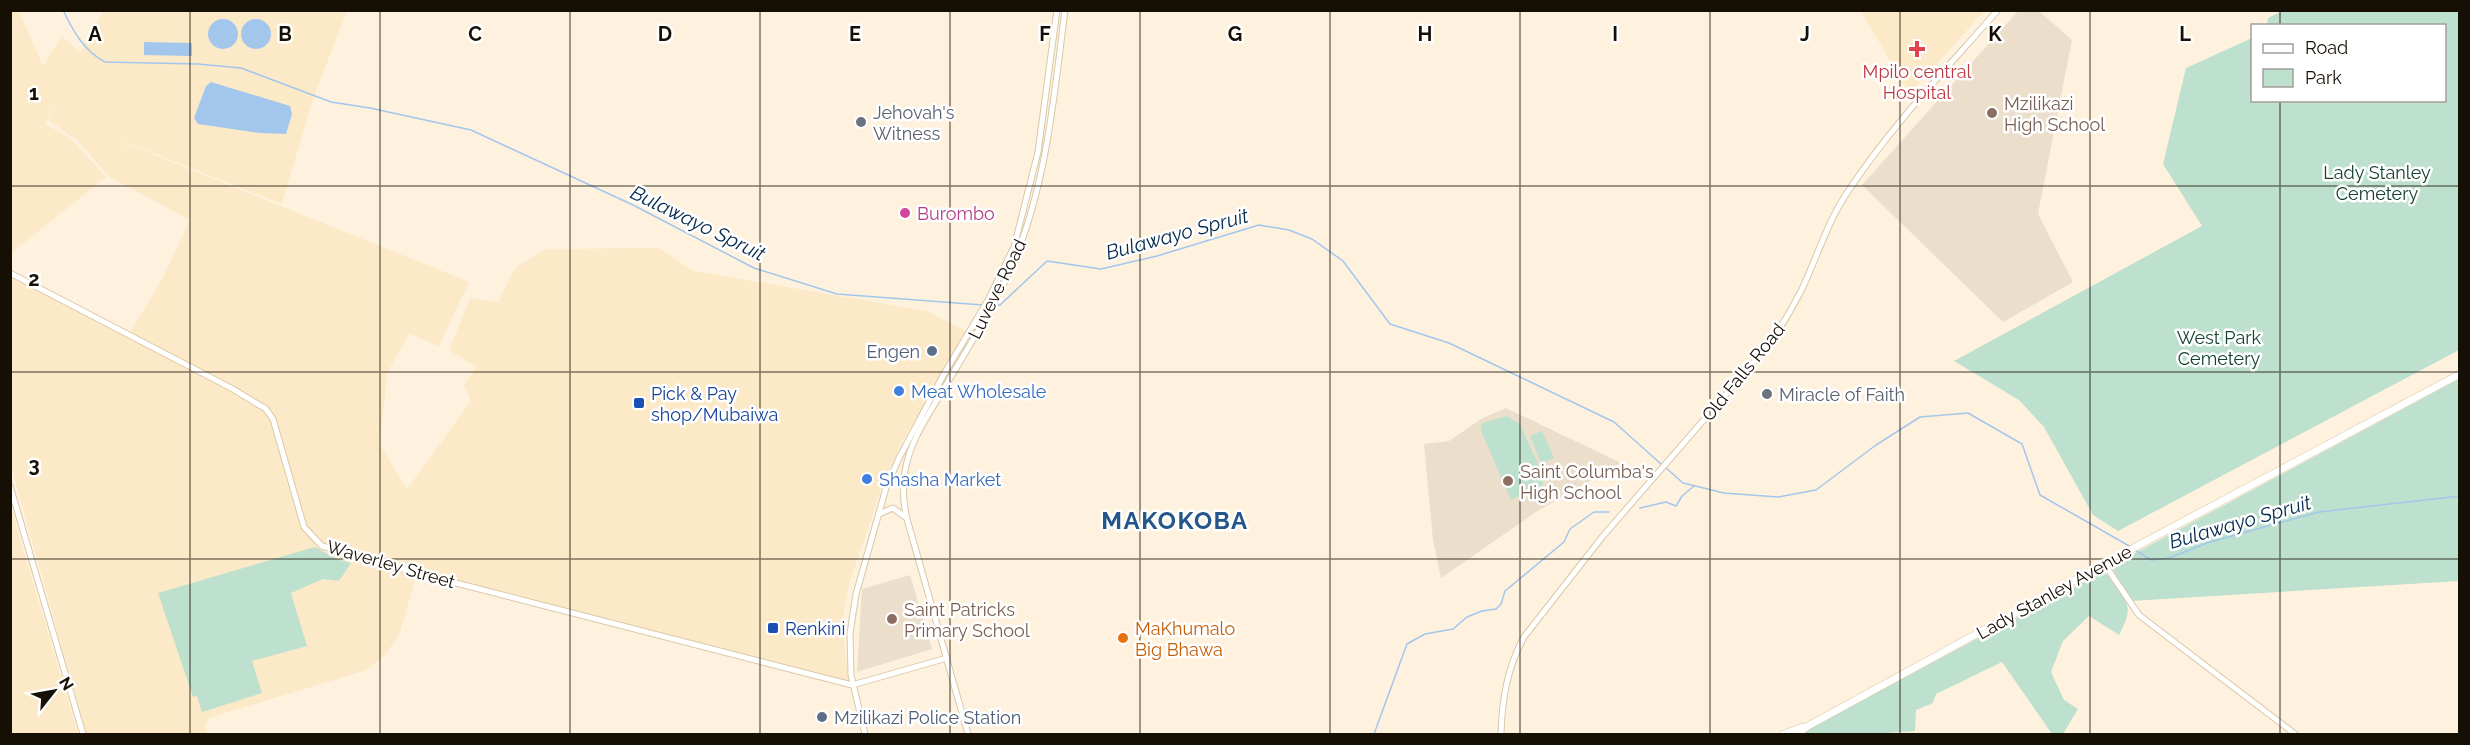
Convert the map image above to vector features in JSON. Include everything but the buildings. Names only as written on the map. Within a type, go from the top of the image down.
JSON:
[{"type":"highway","name":"Lady Stanley Avenue","points":[[1784,735],[1808,726],[2141,544],[2460,375]]},
{"type":"highway","name":"Lady Stanley Avenue","points":[[1797,735],[1808,726]]},
{"type":"street","name":"Luveve Road","points":[[865,735],[852,685],[850,640],[853,611],[879,514],[902,452],[988,300],[1014,247],[1038,152],[1057,10]]},
{"type":"street","name":"Luveve Road","points":[[968,735],[906,519],[903,482],[908,455],[930,411],[987,313],[1021,244],[1039,182],[1065,10]]},
{"type":"street","name":"Old Falls Road","points":[[1501,734],[1507,677],[1515,652],[1524,637],[1603,536],[1767,347],[1801,291],[1828,226],[1855,182],[1916,104],[1998,10]]},
{"type":"street","name":"Waverley Street","points":[[10,273],[231,388],[266,409],[273,419],[304,526],[322,546],[417,573],[852,685]]},
{"type":"street","points":[[10,486],[83,735]]},
{"type":"street","points":[[879,514],[893,508],[906,519]]},
{"type":"street","points":[[2105,565],[2135,611],[2295,735]]},
{"type":"street","points":[[852,685],[947,658]]},
{"type":"shaded area","points":[[11,11],[19,11],[43,66],[62,36],[81,53],[85,41],[104,11],[347,11],[313,99],[282,204],[125,142],[108,175],[77,140],[48,120],[74,65],[45,124],[70,138],[106,177],[11,253]]},
{"type":"shaded area","name":"Mpilo central Hospital","points":[[1861,11],[1984,11],[1915,88],[1906,88]]},
{"type":"shaded area","name":"Mzilikazi High School","points":[[2018,11],[2039,11],[2072,40],[2038,214],[2073,282],[2003,322],[1862,185]]},
{"type":"shaded area","points":[[125,143],[469,282],[439,346],[409,334],[387,373],[380,445],[407,489],[471,401],[464,385],[476,367],[449,350],[470,298],[498,302],[516,267],[546,249],[659,248],[693,271],[927,311],[967,332],[899,447],[880,492],[850,581],[842,624],[849,681],[417,572],[400,633],[385,655],[367,670],[215,716],[208,719],[205,726],[207,734],[86,734],[11,466],[10,277],[128,336],[164,276],[190,220],[108,176]]},
{"type":"shaded area","name":"Saint Columba's High School","points":[[1506,408],[1621,463],[1536,512],[1441,578],[1433,540],[1424,444],[1449,441],[1481,419]]},
{"type":"shaded area","points":[[11,508],[78,734],[11,734]]},
{"type":"shaded area","name":"Saint Patricks Primary School","points":[[910,575],[932,649],[857,672],[862,589]]},
{"type":"green space","name":"West Park Cemetery","points":[[2282,11],[2459,11],[2459,350],[2118,531],[2093,515],[2044,427],[2019,400],[1954,361],[2202,226],[2163,164],[2186,68],[2251,38],[2251,102],[2446,102],[2446,24],[2267,24],[2268,18]]},
{"type":"green space","points":[[2459,379],[2459,581],[2131,601],[2111,566]]},
{"type":"green space","points":[[1507,416],[1520,424],[1542,473],[1543,485],[1511,500],[1481,431],[1482,423]]},
{"type":"green space","points":[[1542,431],[1554,458],[1541,463],[1530,436]]},
{"type":"green space","points":[[315,547],[337,559],[351,563],[339,581],[323,579],[291,593],[307,646],[252,661],[262,693],[202,712],[197,696],[193,697],[158,593]]},
{"type":"green space","points":[[2102,572],[2108,575],[2124,597],[2128,609],[2127,616],[2119,635],[2089,616],[2063,641],[2051,672],[2064,700],[2078,709],[2063,734],[2052,734],[2002,662],[1936,694],[1933,703],[1916,710],[1915,731],[1872,734],[1802,734],[1812,727]]},
{"type":"water","points":[[223,19],[229,20],[237,28],[237,40],[229,48],[223,49],[217,48],[209,40],[208,34],[209,28],[217,20]]},
{"type":"water","points":[[256,19],[262,20],[270,28],[270,40],[262,48],[256,49],[250,48],[242,40],[241,34],[242,28],[250,20]]},
{"type":"water","points":[[144,42],[192,43],[192,56],[144,55]]},
{"type":"water","points":[[211,82],[290,106],[292,114],[286,134],[260,133],[198,124],[194,118],[206,86]]},
{"type":"waterway","name":"Bulawayo Spruit","points":[[63,10],[85,46],[105,62],[198,64],[241,68],[331,102],[471,130],[633,205],[754,268],[837,294],[983,305]]},
{"type":"waterway","name":"Bulawayo Spruit","points":[[994,305],[1000,305],[1047,261],[1101,269],[1157,256],[1259,225],[1289,230],[1312,239],[1343,261],[1390,324],[1449,343],[1614,422],[1661,464]]},
{"type":"waterway","name":"Bulawayo Spruit","points":[[1665,467],[1683,483],[1724,493],[1778,497],[1816,490],[1876,445],[1920,417],[1968,413],[2022,444],[2040,495],[2131,547]]},
{"type":"waterway","points":[[1640,508],[1666,502],[1676,506],[1682,496],[1694,486]]},
{"type":"waterway","name":"Bulawayo Spruit","points":[[2135,550],[2151,560],[2169,558],[2210,542],[2319,512],[2460,496]]},
{"type":"waterway","points":[[1374,734],[1407,644],[1425,634],[1453,629],[1467,617],[1482,611],[1496,609],[1501,604],[1505,591],[1564,542],[1570,529],[1594,512],[1609,512]]},
{"type":"place","name":"Mpilo central Hospital","points":[[1917,49]]},
{"type":"place","name":"Mzilikazi High School","points":[[1992,113]]},
{"type":"place","name":"Jehovah's Witness","points":[[861,122]]},
{"type":"place","name":"Burombo","points":[[905,213]]},
{"type":"place","name":"Engen","points":[[932,351]]},
{"type":"place","name":"Meat Wholesale","points":[[899,391]]},
{"type":"place","name":"Miracle of Faith","points":[[1767,394]]},
{"type":"place","name":"Pick & Pay shop/Mubaiwa","points":[[639,403]]},
{"type":"place","name":"Shasha Market","points":[[867,479]]},
{"type":"place","name":"Saint Columba's High School","points":[[1508,481]]},
{"type":"place","name":"Saint Patricks Primary School","points":[[892,619]]},
{"type":"place","name":"Renkini","points":[[773,628]]},
{"type":"place","name":"MaKhumalo Big Bhawa","points":[[1123,638]]},
{"type":"place","name":"Mzilikazi Police Station","points":[[822,717]]},
{"type":"district","name":"MAKOKOBA","points":[[1175,520]]},
{"type":"park label","name":"Lady Stanley Cemetery","points":[[2377,182]]}]
